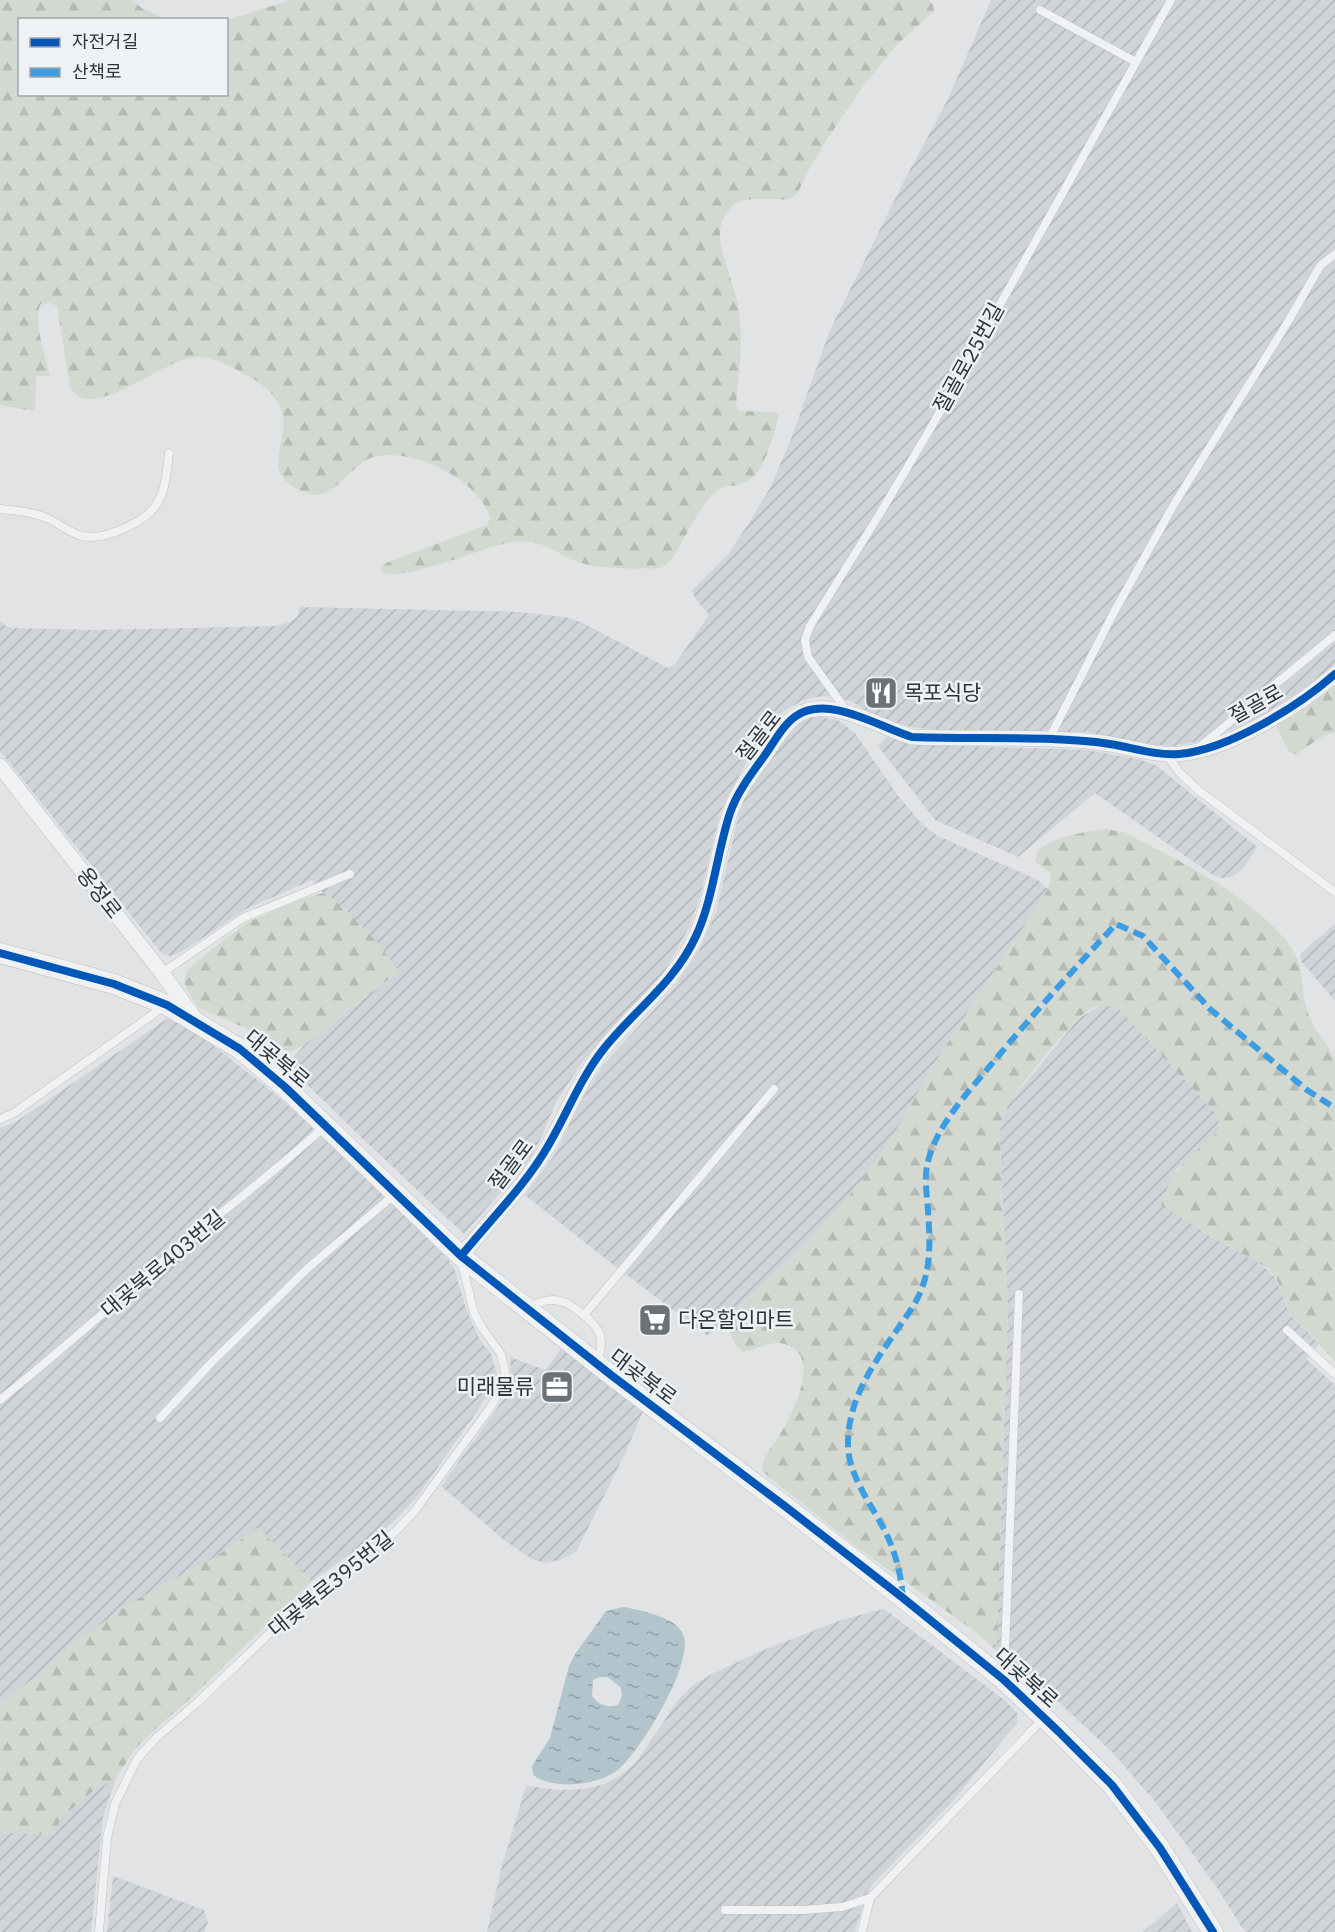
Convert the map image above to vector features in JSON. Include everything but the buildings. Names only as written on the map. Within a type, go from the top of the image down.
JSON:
[{"type":"street","name":"절골로","points":[[461,1256],[532,1170],[549,1145],[575,1092],[602,1051],[669,981],[696,936],[730,811],[745,784],[781,732],[796,716],[816,708],[847,711],[912,737],[1050,739],[1103,743],[1179,754],[1206,748],[1254,729],[1320,687],[1335,674]]},
{"type":"street","name":"옹정로","points":[[0,766],[197,1021]]},
{"type":"street","name":"대곶북로","points":[[0,953],[114,984],[167,1005],[240,1049],[285,1087],[461,1256],[596,1363],[795,1514],[1004,1680],[1112,1785],[1160,1848],[1206,1927]]},
{"type":"lane","name":"절골로25번길","points":[[847,711],[808,657],[805,640],[810,626],[929,431],[1171,0]]},
{"type":"lane","points":[[1040,10],[1136,62]]},
{"type":"lane","points":[[1050,739],[1113,614],[1173,506],[1290,320],[1320,266],[1335,254]]},
{"type":"lane","points":[[0,508],[40,515],[79,535],[100,536],[111,533],[144,517],[158,502],[165,481],[169,453]]},
{"type":"lane","points":[[1197,750],[1335,635]]},
{"type":"lane","points":[[1166,753],[1179,772],[1197,790],[1335,892]]},
{"type":"lane","points":[[162,974],[243,918],[350,874]]},
{"type":"lane","points":[[0,1119],[21,1107],[167,1005]]},
{"type":"lane","points":[[584,1315],[774,1089]]},
{"type":"lane","name":"대곶북로403번길","points":[[0,1400],[325,1126]]},
{"type":"lane","points":[[160,1418],[308,1268],[394,1194]]},
{"type":"lane","name":"대곶북로395번길","points":[[99,1932],[107,1838],[115,1804],[138,1759],[156,1738],[198,1702],[294,1610],[396,1531],[414,1512],[490,1408],[503,1386],[504,1371],[501,1354],[474,1313],[461,1256]]},
{"type":"lane","name":"대곶북로","points":[[1004,1680],[1019,1294]]},
{"type":"lane","points":[[527,1308],[539,1302],[559,1300],[584,1315],[597,1327],[601,1335],[602,1345],[596,1363]]},
{"type":"lane","points":[[1287,1330],[1335,1374]]},
{"type":"lane","name":"대곶북로","points":[[870,1898],[1044,1718]]},
{"type":"lane","points":[[725,1910],[801,1910],[842,1907],[870,1898]]},
{"type":"lane","points":[[862,1932],[870,1898]]},
{"type":"shaded area","points":[[991,0],[1335,0],[1335,664],[1298,693],[1252,721],[1205,740],[1174,746],[1087,732],[956,732],[899,725],[870,713],[851,701],[828,696],[801,701],[784,711],[749,758],[720,813],[700,897],[690,926],[664,973],[583,1061],[556,1102],[530,1159],[464,1234],[287,1065],[305,1044],[398,972],[378,944],[312,880],[246,909],[183,951],[171,956],[162,954],[0,751],[0,622],[10,628],[95,630],[275,626],[290,622],[297,617],[300,607],[519,612],[565,617],[581,622],[668,668],[675,664],[709,615],[695,598],[692,590],[729,553],[770,488],[791,439],[830,330],[904,181],[948,99]]},
{"type":"shaded area","points":[[815,716],[838,720],[855,733],[896,793],[921,823],[936,835],[1038,880],[1048,889],[938,1058],[892,1138],[862,1180],[833,1215],[793,1256],[708,1336],[525,1195],[555,1154],[584,1096],[603,1065],[672,990],[699,951],[716,912],[739,813],[745,798],[786,736],[797,724]]},
{"type":"shaded area","points":[[887,737],[910,744],[1086,750],[1139,759],[1157,766],[1257,847],[1243,869],[1231,877],[1222,878],[1211,874],[1095,793],[1018,857],[935,820],[878,746]]},
{"type":"shaded area","points":[[1335,924],[1335,1001],[1301,961],[1300,954]]},
{"type":"shaded area","points":[[1110,1005],[1131,1020],[1219,1116],[1219,1128],[1216,1133],[1176,1170],[1204,1233],[1258,1262],[1275,1277],[1289,1313],[1319,1344],[1306,1359],[1335,1385],[1335,1932],[1246,1932],[1156,1803],[1113,1753],[1048,1692],[991,1646],[999,1585],[1008,1305],[1000,1124],[1009,1103],[1079,1018],[1100,1006]]},
{"type":"shaded area","points":[[168,1018],[205,1039],[275,1094],[325,1138],[448,1259],[455,1271],[466,1309],[480,1340],[491,1354],[497,1374],[494,1384],[480,1407],[417,1497],[393,1522],[372,1539],[312,1581],[258,1528],[215,1557],[136,1600],[108,1619],[0,1704],[0,1128],[16,1122]]},
{"type":"shaded area","points":[[562,1348],[643,1411],[625,1454],[576,1552],[560,1560],[545,1563],[532,1559],[504,1540],[441,1486],[505,1397],[510,1387],[510,1357],[545,1370]]},
{"type":"shaded area","points":[[884,1609],[1003,1699],[1017,1713],[1017,1723],[951,1803],[873,1884],[866,1895],[855,1932],[487,1932],[501,1869],[526,1786],[559,1790],[602,1785],[620,1776],[636,1762],[679,1699],[692,1686],[759,1652],[844,1619]]},
{"type":"shaded area","points":[[116,1778],[103,1817],[91,1932],[0,1932],[0,1832],[54,1835],[60,1819],[89,1794]]},
{"type":"shaded area","points":[[113,1876],[204,1910],[208,1923],[204,1932],[107,1932]]},
{"type":"shaded area","points":[[1177,1903],[1192,1932],[1143,1932]]},
{"type":"green space","points":[[0,0],[132,0],[143,9],[164,18],[18,18],[18,96],[228,96],[228,20],[291,0],[929,0],[933,5],[934,11],[897,45],[863,86],[826,141],[798,192],[790,199],[753,199],[738,202],[730,208],[723,220],[720,230],[721,248],[736,297],[741,331],[736,406],[740,411],[775,412],[779,416],[767,453],[758,471],[746,482],[721,488],[712,495],[670,562],[661,568],[587,565],[541,544],[514,542],[425,569],[407,573],[381,572],[381,568],[386,563],[487,525],[490,519],[484,505],[459,479],[423,461],[404,456],[386,455],[370,458],[333,488],[318,495],[292,486],[282,477],[278,467],[283,420],[277,401],[260,383],[215,360],[197,357],[183,360],[111,395],[94,399],[80,397],[70,387],[57,306],[50,303],[41,304],[38,318],[50,376],[36,376],[35,408],[33,411],[0,405]]},
{"type":"green space","points":[[1335,685],[1335,732],[1323,736],[1296,754],[1289,752],[1276,725],[1303,709]]},
{"type":"green space","points":[[1106,829],[1123,832],[1168,855],[1240,898],[1279,933],[1294,952],[1310,1017],[1335,1058],[1335,1361],[1289,1313],[1276,1277],[1268,1268],[1205,1233],[1161,1205],[1171,1181],[1182,1164],[1216,1133],[1219,1128],[1218,1116],[1120,1010],[1104,1006],[1089,1010],[1056,1042],[1029,1075],[1009,1104],[1001,1124],[1008,1305],[997,1644],[991,1646],[973,1630],[854,1545],[763,1472],[766,1455],[787,1423],[800,1390],[803,1378],[801,1358],[796,1350],[781,1343],[744,1352],[735,1344],[730,1325],[733,1314],[833,1215],[892,1138],[938,1058],[1048,889],[1050,873],[1035,861],[1038,850],[1062,838]]},
{"type":"green space","points":[[323,893],[355,918],[399,971],[293,1051],[284,1050],[245,1028],[198,1007],[186,988],[184,979],[188,970],[197,961],[248,922],[304,898]]},
{"type":"green space","points":[[258,1528],[312,1581],[135,1749],[116,1778],[89,1794],[60,1819],[55,1835],[0,1832],[0,1704],[37,1676],[64,1649],[136,1600],[215,1557]]},
{"type":"water","points":[[624,1607],[656,1615],[677,1626],[682,1632],[685,1645],[675,1682],[653,1724],[629,1759],[611,1775],[577,1784],[542,1780],[533,1775],[532,1766],[550,1738],[569,1666],[606,1611]],"holes":[[[608,1677],[621,1688],[622,1696],[618,1705],[604,1705],[592,1696],[593,1680]]]},
{"type":"marked path","points":[[903,1598],[898,1565],[890,1541],[852,1469],[848,1446],[852,1413],[872,1368],[915,1303],[925,1277],[929,1243],[926,1174],[937,1137],[965,1096],[1040,1008],[1116,924],[1143,936],[1210,1009],[1307,1090],[1335,1108]]},
{"type":"cycle path","points":[[461,1256],[539,1161],[602,1051],[665,983],[687,953],[707,907],[733,805],[745,783],[779,734],[796,716],[809,710],[838,710],[912,737],[1078,740],[1160,754],[1179,754],[1219,744],[1262,725],[1335,674]]},
{"type":"cycle path","points":[[0,953],[114,984],[167,1005],[240,1049],[285,1087],[461,1256],[611,1375],[903,1598],[1004,1680],[1112,1785],[1160,1848],[1213,1932]]},
{"type":"place","name":"목포식당","points":[[881,693]]},
{"type":"place","name":"다온할인마트","points":[[655,1320]]},
{"type":"place","name":"미래물류","points":[[557,1387]]}]
